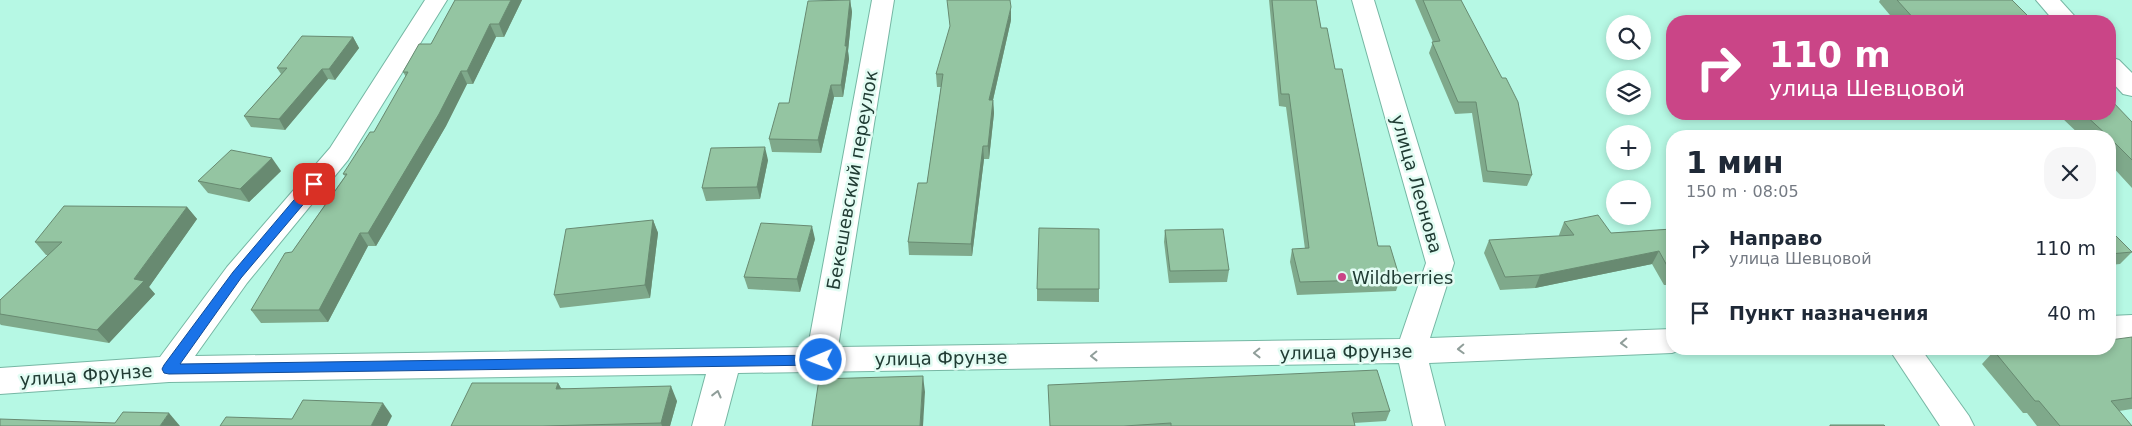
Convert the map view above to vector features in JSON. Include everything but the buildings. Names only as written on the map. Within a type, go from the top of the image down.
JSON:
[{"type":"street","points":[[169,369],[237,275],[339,154],[436,0]]},
{"type":"street","name":"Бекешевский переулок","points":[[821,360],[883,0]]},
{"type":"street","name":"улица Леонова","points":[[1363,0],[1440,263],[1410,351]]},
{"type":"street","points":[[2047,0],[2061,15]]},
{"type":"street","points":[[2116,71],[2132,88]]},
{"type":"street","points":[[2116,328],[2132,327]]},
{"type":"street","name":"улица Фрунзе","points":[[0,381],[169,369],[1410,351],[1666,342]]},
{"type":"street","points":[[1410,351],[1429,426]]},
{"type":"street","points":[[1908,355],[1958,426]]},
{"type":"street","points":[[708,426],[725,362]]},
{"type":"place","name":"Wildberries","points":[[1342,277]]},
{"type":"route","points":[[314,184],[237,275],[169,369],[821,360]]}]
